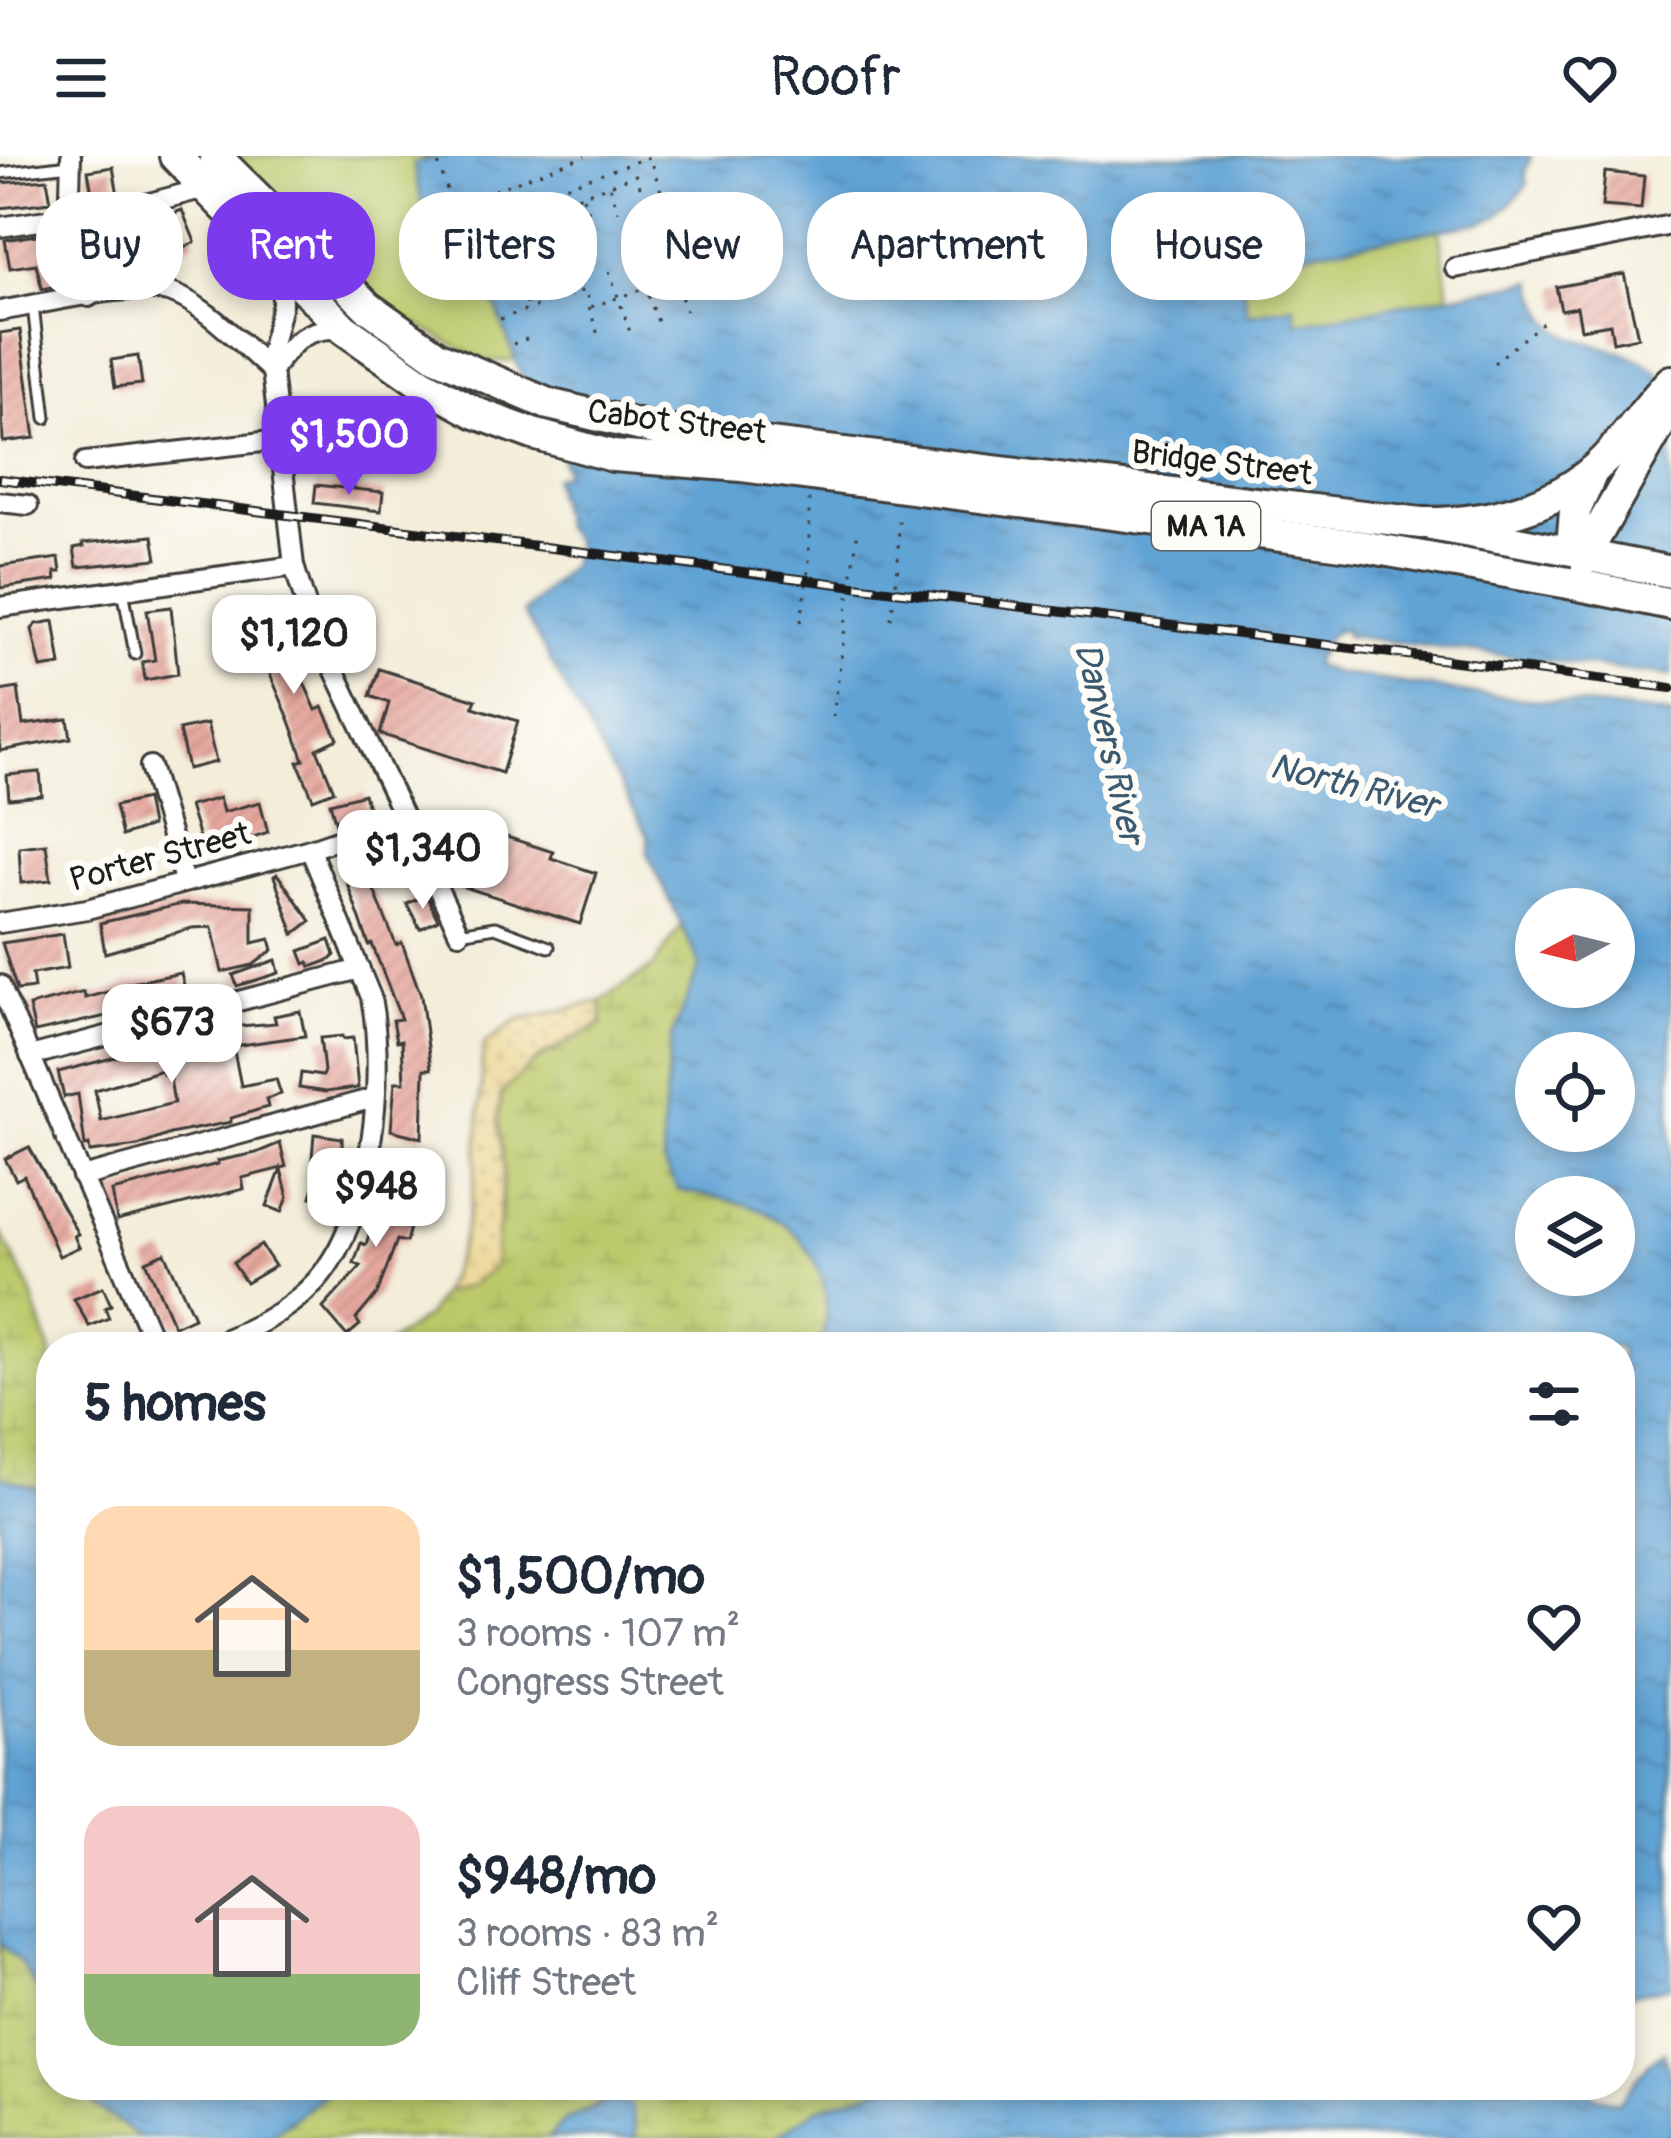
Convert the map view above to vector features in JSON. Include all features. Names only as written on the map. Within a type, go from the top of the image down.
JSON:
[{"type":"main road","name":"Cabot Street","points":[[175,156],[210,192]]},
{"type":"main road","name":"Cabot Street","points":[[215,156],[368,307],[437,356],[513,392],[585,416],[837,466]]},
{"type":"main road","name":"Cabot Street","points":[[315,300],[344,329],[421,383],[476,412],[582,449],[643,460],[837,466]]},
{"type":"main road","name":"Bridge Street","points":[[837,466],[1457,524],[1511,514],[1555,496],[1592,472],[1671,380]]},
{"type":"main road","points":[[1574,564],[1671,405]]},
{"type":"main road","name":"Bridge Street","points":[[837,466],[1366,547],[1574,564],[1575,511],[1592,472]]},
{"type":"main road","points":[[1421,523],[1574,564],[1671,604]]},
{"type":"main road","points":[[1574,564],[1671,572]]},
{"type":"street","points":[[70,160],[72,192]]},
{"type":"street","points":[[183,194],[206,188]]},
{"type":"street","points":[[0,227],[36,222]]},
{"type":"street","points":[[1455,268],[1671,225]]},
{"type":"street","points":[[0,310],[70,300]]},
{"type":"street","points":[[183,300],[272,371]]},
{"type":"street","points":[[282,300],[272,336],[272,371],[294,566],[311,621],[459,933]]},
{"type":"street","points":[[272,371],[287,347],[310,331],[344,329]]},
{"type":"street","points":[[86,462],[280,440]]},
{"type":"street","points":[[0,502],[28,505]]},
{"type":"street","points":[[0,607],[294,566]]},
{"type":"street","points":[[150,766],[184,880]]},
{"type":"street","name":"Porter Street","points":[[0,923],[59,916],[310,849],[402,818]]},
{"type":"street","points":[[239,1332],[278,1314],[319,1278],[347,1230],[374,1097],[376,1023],[360,969],[310,849]]},
{"type":"street","points":[[30,1056],[360,969]]},
{"type":"street","points":[[0,986],[149,1332]]},
{"type":"street","points":[[82,1177],[374,1097]]},
{"type":"lane","points":[[0,173],[70,160]]},
{"type":"lane","points":[[32,306],[46,418]]},
{"type":"lane","points":[[123,590],[135,654]]},
{"type":"lane","points":[[459,933],[495,927],[549,946]]},
{"type":"path","points":[[460,156],[438,164],[451,201],[585,156]]},
{"type":"path","points":[[550,192],[649,158],[661,192]]},
{"type":"path","points":[[590,192],[636,175],[642,192]]},
{"type":"path","points":[[609,185],[618,211]]},
{"type":"path","points":[[609,272],[630,332]]},
{"type":"path","points":[[591,307],[621,296]]},
{"type":"path","points":[[525,300],[528,309]]},
{"type":"path","points":[[500,319],[555,300]]},
{"type":"path","points":[[589,300],[600,341]]},
{"type":"path","points":[[650,300],[658,322]]},
{"type":"path","points":[[683,300],[686,311]]},
{"type":"path","points":[[1493,363],[1547,319]]},
{"type":"path","points":[[513,344],[535,336]]},
{"type":"path","points":[[801,622],[809,564],[808,480]]},
{"type":"path","points":[[890,620],[900,498]]},
{"type":"path","points":[[833,717],[858,530]]},
{"type":"green space","points":[[223,156],[434,156],[413,164],[442,192],[399,192],[399,300],[494,300],[515,360],[485,362],[375,299],[375,192],[261,192]]},
{"type":"green space","points":[[1440,230],[1449,296],[1297,323],[1248,315],[1245,300],[1305,300],[1305,253]]},
{"type":"green space","points":[[682,924],[700,965],[671,1039],[662,1131],[678,1190],[754,1207],[791,1230],[806,1246],[824,1283],[823,1332],[404,1332],[427,1315],[440,1294],[470,1285],[499,1225],[501,1093],[532,1064],[602,1024],[601,1001],[654,966]]},
{"type":"green space","points":[[0,1231],[30,1289],[44,1332],[36,1332],[36,1488],[0,1476]]},
{"type":"green space","points":[[0,1944],[20,1962],[36,1988],[36,2100],[92,2100],[141,2138],[0,2138]]},
{"type":"green space","points":[[317,2100],[843,2100],[818,2108],[774,2138],[636,2138],[635,2125],[603,2101],[563,2122],[548,2138],[269,2138]]},
{"type":"sand","points":[[601,1001],[602,1023],[539,1058],[501,1093],[498,1118],[504,1170],[494,1267],[470,1285],[440,1294],[454,1266],[471,1205],[483,1045],[516,1021]]},
{"type":"water","points":[[443,156],[1531,156],[1525,172],[1527,185],[1499,216],[1305,253],[1305,192],[1111,192],[1111,300],[1245,300],[1248,314],[1294,306],[1297,323],[1534,281],[1541,304],[1561,331],[1640,360],[1671,382],[1671,676],[1345,636],[1345,628],[1329,636],[1313,665],[1336,673],[1469,693],[1671,714],[1671,1986],[1635,1994],[1635,1332],[823,1332],[824,1283],[791,1230],[753,1207],[678,1190],[664,1165],[662,1131],[671,1039],[700,965],[648,854],[648,836],[523,612],[571,564],[575,541],[562,527],[554,477],[566,474],[553,428],[520,373],[494,300],[597,300],[597,192],[419,192],[413,164]]},
{"type":"water","points":[[0,1476],[36,1488],[36,1988],[20,1962],[0,1944]]},
{"type":"water","points":[[1664,2052],[1671,2079],[1671,2138],[774,2138],[818,2108],[843,2100],[1619,2102],[1635,2100],[1635,2081]]},
{"type":"water","points":[[92,2100],[317,2100],[269,2138],[141,2138]]},
{"type":"water","points":[[620,2100],[631,2105],[636,2138],[548,2138],[563,2122]]},
{"type":"building","points":[[113,167],[117,192],[92,192],[88,171]]},
{"type":"building","points":[[1605,172],[1644,176],[1641,209],[1602,206]]},
{"type":"building","points":[[47,179],[49,192],[36,192],[36,204],[0,208],[0,183]]},
{"type":"building","points":[[183,212],[195,242],[183,248]]},
{"type":"building","points":[[36,235],[36,264],[10,268],[5,240]]},
{"type":"building","points":[[1624,274],[1638,337],[1613,342],[1610,324],[1581,329],[1577,307],[1561,310],[1556,287]]},
{"type":"building","points":[[20,330],[35,438],[3,442],[0,333]]},
{"type":"building","points":[[138,356],[142,384],[115,387],[111,360]]},
{"type":"building","points":[[316,485],[383,492],[381,511],[314,503]]},
{"type":"building","points":[[153,536],[157,559],[77,567],[74,548],[83,543]]},
{"type":"building","points":[[59,558],[61,572],[55,572],[56,580],[0,588],[0,566]]},
{"type":"building","points":[[268,600],[316,710],[323,707],[338,739],[317,749],[334,791],[313,799],[298,762],[304,760],[290,721],[243,611]]},
{"type":"building","points":[[171,607],[178,674],[145,680],[142,662],[155,660],[147,610]]},
{"type":"building","points":[[54,621],[61,665],[41,668],[32,629]]},
{"type":"building","points":[[379,669],[476,700],[473,707],[518,721],[502,773],[380,734],[389,703],[370,696]]},
{"type":"building","points":[[18,688],[23,725],[68,719],[71,738],[0,751],[0,691]]},
{"type":"building","points":[[207,724],[216,762],[188,769],[179,730]]},
{"type":"building","points":[[40,772],[42,796],[9,799],[7,775]]},
{"type":"building","points":[[364,794],[370,815],[336,824],[330,803]]},
{"type":"building","points":[[219,798],[223,812],[260,802],[268,832],[204,854],[189,806]]},
{"type":"building","points":[[146,799],[151,826],[122,836],[115,806]]},
{"type":"building","points":[[457,821],[553,852],[551,858],[596,873],[580,924],[458,885],[468,854],[448,848]]},
{"type":"building","points":[[46,844],[51,880],[21,883],[19,847]]},
{"type":"building","points":[[366,870],[396,945],[402,943],[421,996],[431,1069],[424,1069],[422,1138],[391,1130],[395,1082],[404,1082],[402,1040],[397,1041],[393,1020],[401,1019],[345,877]]},
{"type":"building","points":[[274,876],[311,921],[294,934]]},
{"type":"building","points":[[426,895],[438,920],[420,929],[407,904]]},
{"type":"building","points":[[182,904],[253,906],[253,943],[270,939],[273,950],[253,965],[222,972],[212,927],[192,928],[105,953],[100,923]]},
{"type":"building","points":[[63,934],[68,968],[32,974],[34,988],[17,990],[2,943]]},
{"type":"building","points":[[330,940],[332,959],[311,967],[305,964],[300,951]]},
{"type":"building","points":[[276,960],[279,973],[237,986],[233,975]]},
{"type":"building","points":[[181,973],[187,998],[35,1032],[29,1006],[84,992],[85,998]]},
{"type":"building","points":[[300,1011],[305,1036],[233,1046],[241,1086],[276,1079],[281,1094],[266,1099],[268,1107],[231,1118],[231,1122],[170,1134],[138,1146],[90,1152],[89,1145],[85,1146],[78,1094],[64,1097],[58,1072],[150,1048],[150,1044],[229,1027],[276,1023],[274,1016]],"holes":[[[162,1070],[169,1073],[174,1103],[101,1121],[95,1090]]]},
{"type":"building","points":[[320,1038],[353,1038],[358,1088],[325,1092],[299,1088],[301,1073],[322,1076]]},
{"type":"building","points":[[314,1134],[342,1138],[343,1183],[336,1204],[311,1197],[323,1159],[312,1158]]},
{"type":"building","points":[[280,1143],[286,1167],[242,1178],[244,1189],[117,1221],[112,1191]]},
{"type":"building","points":[[29,1147],[78,1234],[74,1236],[79,1247],[59,1256],[24,1176],[16,1180],[5,1159]]},
{"type":"building","points":[[385,1161],[415,1164],[410,1208],[415,1209],[406,1242],[397,1240],[377,1294],[356,1319],[360,1325],[344,1332],[323,1308],[361,1266],[354,1263],[361,1243],[366,1245],[376,1212],[388,1215],[392,1182],[383,1181]]},
{"type":"building","points":[[281,1169],[288,1197],[282,1212],[267,1206]]},
{"type":"building","points":[[261,1245],[275,1266],[246,1283],[233,1263]]},
{"type":"building","points":[[165,1253],[194,1317],[174,1326],[146,1261]]},
{"type":"building","points":[[103,1287],[111,1305],[105,1308],[109,1318],[89,1326],[74,1299]]},
{"type":"railway","points":[[0,479],[1671,688]]},
{"type":"water label","name":"Danvers River","points":[[1109,743]]},
{"type":"water label","name":"North River","points":[[1354,786]]}]
